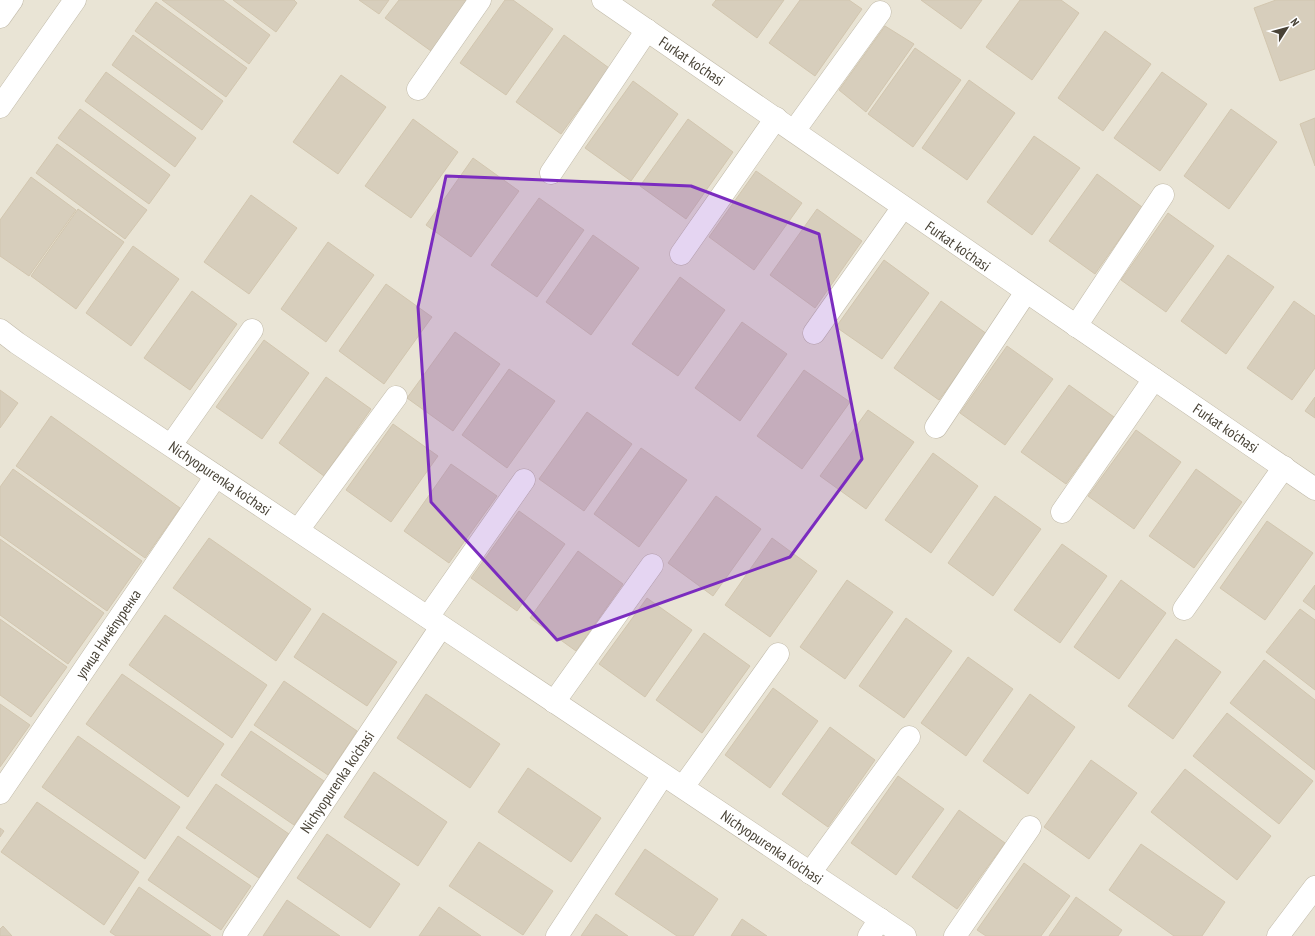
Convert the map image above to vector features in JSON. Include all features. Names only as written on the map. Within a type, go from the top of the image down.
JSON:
[{"type":"street","points":[[0,17],[12,0]]},
{"type":"street","points":[[0,107],[74,0]]},
{"type":"street","points":[[418,89],[480,0]]},
{"type":"street","name":"Furkat ko'chasi","points":[[603,0],[1026,292],[1315,489]]},
{"type":"street","points":[[794,131],[880,12]]},
{"type":"street","points":[[551,173],[647,30]]},
{"type":"street","points":[[681,254],[776,118]]},
{"type":"street","points":[[1076,326],[1164,195]]},
{"type":"street","points":[[814,333],[903,207]]},
{"type":"street","points":[[936,427],[1026,292]]},
{"type":"street","name":"Nichyopurenka ko'chasi","points":[[0,330],[810,873],[875,928],[905,936]]},
{"type":"street","points":[[171,446],[252,330]]},
{"type":"street","points":[[1062,512],[1154,379]]},
{"type":"street","points":[[298,530],[396,397]]},
{"type":"street","points":[[1184,609],[1284,467]]},
{"type":"street","name":"улица Ничёпуренка","points":[[0,793],[216,476]]},
{"type":"street","points":[[434,622],[524,480]]},
{"type":"street","points":[[554,702],[652,565]]},
{"type":"street","name":"Nichyopurenka ko'chasi","points":[[234,936],[434,622]]},
{"type":"street","points":[[683,787],[778,654]]},
{"type":"street","points":[[810,873],[909,737]]},
{"type":"street","points":[[557,936],[663,774]]},
{"type":"street","points":[[955,936],[1030,827]]},
{"type":"street","points":[[1278,936],[1315,887]]},
{"type":"highlighted area","points":[[446,176],[691,186],[819,234],[862,459],[790,557],[557,640],[431,502],[418,307]]},
{"type":"shaded area","points":[[0,0],[1315,0],[1315,936],[0,936]]},
{"type":"building","points":[[162,0],[223,0],[270,35],[249,64]]},
{"type":"building","points":[[233,0],[294,0],[297,3],[276,32]]},
{"type":"building","points":[[359,0],[389,0],[379,14]]},
{"type":"building","points":[[399,0],[467,0],[431,51],[385,18]]},
{"type":"building","points":[[505,0],[513,0],[553,29],[506,95],[460,63]]},
{"type":"building","points":[[716,0],[784,0],[757,38],[712,5]]},
{"type":"building","points":[[800,0],[849,0],[862,9],[815,76],[769,43]]},
{"type":"building","points":[[921,0],[982,0],[961,29]]},
{"type":"building","points":[[1020,0],[1061,0],[1079,13],[1032,80],[986,47]]},
{"type":"building","points":[[1276,0],[1315,0],[1315,69],[1280,81],[1254,8]]},
{"type":"building","points":[[156,2],[247,68],[226,97],[135,31]]},
{"type":"building","points":[[885,26],[914,44],[866,112],[839,90]]},
{"type":"building","points":[[1105,31],[1151,64],[1103,131],[1058,98]]},
{"type":"building","points":[[133,35],[223,101],[202,130],[112,65]]},
{"type":"building","points":[[564,35],[609,68],[561,134],[516,102]]},
{"type":"building","points":[[915,48],[961,80],[913,147],[868,114]]},
{"type":"building","points":[[106,72],[196,138],[175,167],[85,101]]},
{"type":"building","points":[[1162,72],[1207,104],[1160,171],[1114,138]]},
{"type":"building","points":[[341,75],[386,107],[338,174],[293,142]]},
{"type":"building","points":[[969,80],[1015,113],[967,180],[922,148]]},
{"type":"building","points":[[633,81],[678,114],[631,181],[585,148]]},
{"type":"building","points":[[80,109],[170,175],[149,204],[58,138]]},
{"type":"building","points":[[1231,109],[1277,142],[1229,209],[1184,176]]},
{"type":"building","points":[[1315,118],[1315,166],[1300,124]]},
{"type":"building","points":[[413,119],[458,152],[411,218],[365,186]]},
{"type":"building","points":[[688,119],[733,152],[686,219],[640,186]]},
{"type":"building","points":[[1034,136],[1080,168],[1032,235],[987,202]]},
{"type":"building","points":[[57,144],[147,210],[125,239],[36,173]]},
{"type":"building","points":[[473,158],[519,191],[471,257],[426,225]]},
{"type":"building","points":[[756,171],[802,203],[754,270],[709,237]]},
{"type":"building","points":[[1097,174],[1142,207],[1095,274],[1049,241]]},
{"type":"building","points":[[31,177],[76,210],[29,276],[0,256],[0,220]]},
{"type":"building","points":[[251,195],[297,228],[249,294],[204,262]]},
{"type":"building","points":[[539,198],[584,230],[537,297],[491,265]]},
{"type":"building","points":[[78,209],[124,242],[76,309],[31,276]]},
{"type":"building","points":[[817,209],[862,241],[815,308],[770,275]]},
{"type":"building","points":[[1168,213],[1214,246],[1166,312],[1121,280]]},
{"type":"building","points":[[593,235],[639,268],[591,335],[546,302]]},
{"type":"building","points":[[328,242],[374,275],[326,342],[281,309]]},
{"type":"building","points":[[133,246],[179,279],[131,346],[86,313]]},
{"type":"building","points":[[1228,255],[1274,287],[1226,354],[1181,321]]},
{"type":"building","points":[[884,260],[929,293],[882,359],[836,327]]},
{"type":"building","points":[[680,277],[725,310],[678,376],[632,344]]},
{"type":"building","points":[[386,284],[432,317],[384,384],[339,351]]},
{"type":"building","points":[[192,291],[237,324],[190,390],[144,358]]},
{"type":"building","points":[[941,301],[987,334],[939,400],[894,368]]},
{"type":"building","points":[[1294,301],[1315,316],[1315,368],[1292,400],[1247,368]]},
{"type":"building","points":[[742,322],[787,354],[740,421],[695,388]]},
{"type":"building","points":[[455,332],[500,364],[453,431],[407,398]]},
{"type":"building","points":[[264,340],[309,373],[262,439],[216,407]]},
{"type":"building","points":[[1007,346],[1053,379],[1005,445],[960,413]]},
{"type":"building","points":[[509,369],[555,401],[507,468],[462,435]]},
{"type":"building","points":[[804,370],[850,402],[802,469],[757,436]]},
{"type":"building","points":[[326,377],[371,409],[324,476],[279,443]]},
{"type":"building","points":[[1069,385],[1114,417],[1066,484],[1021,452]]},
{"type":"building","points":[[0,390],[18,403],[0,428]]},
{"type":"building","points":[[1315,397],[1315,418],[1305,411]]},
{"type":"building","points":[[868,410],[914,442],[866,509],[820,476]]},
{"type":"building","points":[[587,412],[632,444],[584,511],[539,479]]},
{"type":"building","points":[[51,416],[180,508],[145,558],[16,466]]},
{"type":"building","points":[[393,424],[438,456],[391,522],[346,490]]},
{"type":"building","points":[[1136,430],[1181,462],[1134,529],[1088,496]]},
{"type":"building","points":[[641,448],[687,480],[639,547],[594,514]]},
{"type":"building","points":[[933,453],[978,486],[931,553],[885,520]]},
{"type":"building","points":[[451,464],[497,496],[449,563],[404,531]]},
{"type":"building","points":[[13,469],[142,561],[107,611],[0,535],[0,487]]},
{"type":"building","points":[[1196,469],[1242,502],[1194,568],[1149,536]]},
{"type":"building","points":[[716,496],[761,529],[713,596],[668,563]]},
{"type":"building","points":[[995,496],[1041,529],[993,596],[948,563]]},
{"type":"building","points":[[519,511],[565,544],[517,611],[471,578]]},
{"type":"building","points":[[1267,521],[1313,553],[1265,620],[1220,588]]},
{"type":"building","points":[[209,538],[311,609],[276,661],[173,588]]},
{"type":"building","points":[[772,538],[817,571],[770,637],[725,605]]},
{"type":"building","points":[[0,539],[104,613],[68,664],[0,615]]},
{"type":"building","points":[[1062,544],[1107,576],[1060,643],[1014,610]]},
{"type":"building","points":[[578,551],[623,584],[576,651],[530,618]]},
{"type":"building","points":[[847,580],[893,612],[845,679],[800,647]]},
{"type":"building","points":[[1121,580],[1166,613],[1119,679],[1074,647]]},
{"type":"building","points":[[1315,585],[1315,610],[1303,601]]},
{"type":"building","points":[[647,598],[692,630],[645,697],[599,664]]},
{"type":"building","points":[[1300,609],[1315,620],[1315,690],[1266,652]]},
{"type":"building","points":[[323,613],[397,662],[367,706],[294,657]]},
{"type":"building","points":[[165,615],[267,685],[232,738],[129,665]]},
{"type":"building","points":[[906,618],[952,651],[904,718],[859,686]]},
{"type":"building","points":[[0,619],[67,667],[31,717],[0,695]]},
{"type":"building","points":[[704,633],[750,666],[702,733],[656,700]]},
{"type":"building","points":[[1176,639],[1221,672],[1173,739],[1128,706]]},
{"type":"building","points":[[968,657],[1013,689],[966,756],[921,723]]},
{"type":"building","points":[[1264,660],[1315,700],[1315,770],[1230,703]]},
{"type":"building","points":[[122,674],[224,744],[188,797],[86,724]]},
{"type":"building","points":[[284,681],[357,731],[328,775],[254,725]]},
{"type":"building","points":[[773,688],[818,721],[770,788],[725,755]]},
{"type":"building","points":[[426,694],[500,744],[470,788],[397,738]]},
{"type":"building","points":[[1030,694],[1075,727],[1028,794],[983,761]]},
{"type":"building","points":[[0,704],[30,725],[0,767]]},
{"type":"building","points":[[1227,713],[1313,781],[1279,824],[1193,756]]},
{"type":"building","points":[[830,727],[875,760],[828,827],[782,794]]},
{"type":"building","points":[[251,731],[324,781],[294,825],[221,775]]},
{"type":"building","points":[[78,736],[180,807],[145,859],[42,787]]},
{"type":"building","points":[[1091,760],[1137,793],[1089,859],[1044,827]]},
{"type":"building","points":[[528,768],[601,818],[571,862],[498,812]]},
{"type":"building","points":[[1185,769],[1271,836],[1237,880],[1151,812]]},
{"type":"building","points":[[374,772],[447,822],[418,866],[344,817]]},
{"type":"building","points":[[898,776],[944,809],[896,875],[851,843]]},
{"type":"building","points":[[216,784],[289,834],[259,878],[186,828]]},
{"type":"building","points":[[37,802],[139,872],[104,925],[1,852]]},
{"type":"building","points":[[959,810],[1005,843],[957,909],[912,877]]},
{"type":"building","points":[[0,828],[4,831],[0,837]]},
{"type":"building","points":[[327,834],[400,884],[370,928],[297,878]]},
{"type":"building","points":[[178,836],[251,886],[221,930],[148,880]]},
{"type":"building","points":[[479,842],[553,891],[523,935],[449,886]]},
{"type":"building","points":[[1141,844],[1225,902],[1202,936],[1174,936],[1109,890]]},
{"type":"building","points":[[645,849],[718,899],[693,936],[677,936],[615,894]]},
{"type":"building","points":[[1024,863],[1070,896],[1041,936],[986,936],[977,930]]},
{"type":"building","points":[[139,887],[211,936],[116,936],[110,932]]},
{"type":"building","points":[[1076,897],[1122,930],[1118,936],[1049,936]]},
{"type":"building","points":[[287,900],[340,936],[263,936]]},
{"type":"building","points":[[439,907],[481,936],[419,936]]},
{"type":"building","points":[[596,914],[628,936],[581,936]]},
{"type":"building","points":[[742,919],[767,936],[731,936]]},
{"type":"building","points":[[3,926],[12,936],[0,936],[0,929]]}]
